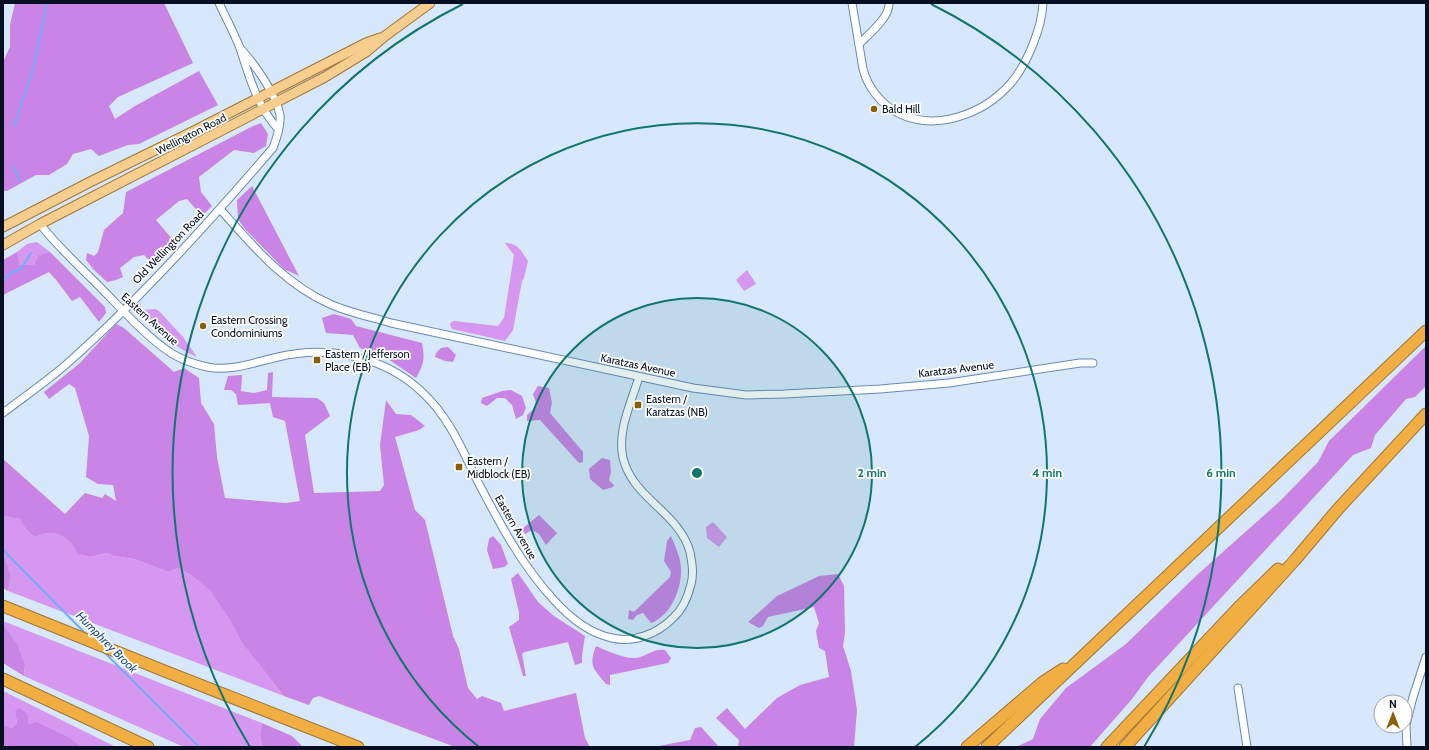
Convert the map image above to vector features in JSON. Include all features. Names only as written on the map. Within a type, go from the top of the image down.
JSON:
[{"type":"highway","points":[[987,747],[1426,331]]},
{"type":"highway","points":[[1107,747],[1238,608],[1338,509],[1426,414]]},
{"type":"highway","points":[[1125,747],[1295,560],[1338,509]]},
{"type":"highway","points":[[3,606],[358,747]]},
{"type":"highway","points":[[967,747],[1043,682],[1082,657]]},
{"type":"highway","points":[[4,679],[148,747]]},
{"type":"highway","points":[[332,737],[364,747]]},
{"type":"main road","name":"Wellington Road","points":[[3,246],[40,224],[355,60],[430,3]]},
{"type":"main road","name":"Wellington Road","points":[[3,228],[104,175],[366,43],[385,36]]},
{"type":"street","points":[[219,3],[240,48],[243,62],[263,109],[278,129]]},
{"type":"street","points":[[852,3],[860,44],[862,70],[871,89],[886,104],[906,117],[929,121],[952,119],[974,111],[995,98],[1011,83],[1022,66],[1038,32],[1043,12],[1043,3]]},
{"type":"street","points":[[860,44],[888,12],[889,3]]},
{"type":"street","name":"Old Wellington Road","points":[[3,413],[69,362],[123,310],[220,208],[272,148],[276,140],[280,116],[276,102],[250,59],[240,48]]},
{"type":"street","name":"Karatzas Avenue","points":[[220,208],[254,248],[284,276],[331,304],[391,323],[639,377],[718,392],[746,395],[880,389],[941,383],[1093,362]]},
{"type":"street","name":"Eastern Avenue","points":[[40,224],[123,310],[172,354],[188,361],[209,367],[236,367],[296,354],[330,352],[350,355],[373,362],[406,379],[423,392],[443,416],[455,435],[503,530],[523,563],[540,584],[560,607],[580,624],[602,636],[620,640],[647,635],[662,627],[674,618],[687,597],[693,572],[689,548],[682,532],[672,520],[637,486],[630,475],[624,459],[622,442],[623,428],[639,377]]},
{"type":"street","points":[[1407,747],[1406,725],[1426,657]]},
{"type":"street","points":[[1238,688],[1247,747]]},
{"type":"shaded area","points":[[15,3],[164,3],[193,63],[118,97],[109,106],[115,119],[135,106],[199,71],[218,105],[139,144],[128,145],[99,156],[91,149],[73,154],[67,164],[49,175],[36,175],[7,191],[3,191],[3,62],[10,47],[10,25]]},
{"type":"shaded area","points":[[261,123],[268,134],[266,146],[254,153],[234,150],[199,177],[201,192],[212,206],[202,216],[187,199],[179,201],[156,220],[177,245],[156,267],[144,255],[134,257],[120,268],[123,277],[107,282],[93,269],[86,260],[87,253],[94,256],[98,252],[104,230],[123,213],[126,192]]},
{"type":"shaded area","points":[[252,186],[299,276],[284,269],[244,228],[238,219],[237,200]]},
{"type":"shaded area","points":[[37,242],[50,252],[38,255],[34,265],[20,265],[17,252],[27,244]]},
{"type":"shaded area","points":[[505,243],[514,244],[517,246],[528,261],[522,281],[513,330],[505,341],[452,329],[450,325],[451,322],[454,321],[498,326],[504,318],[514,255]]},
{"type":"shaded area","points":[[17,252],[20,265],[34,265],[38,255],[50,252],[105,307],[106,313],[99,322],[80,297],[72,301],[49,272],[3,295],[3,260]]},
{"type":"shaded area","points":[[747,270],[756,284],[744,291],[736,280]]},
{"type":"shaded area","points":[[140,302],[142,310],[156,309],[160,312],[183,337],[197,357],[172,343],[137,313],[137,307]]},
{"type":"shaded area","points":[[334,314],[351,319],[356,326],[422,343],[423,361],[416,378],[388,359],[360,348],[353,335],[326,333],[322,318]]},
{"type":"shaded area","points":[[116,324],[124,328],[174,372],[184,368],[199,378],[201,403],[214,424],[217,457],[225,498],[286,503],[300,501],[285,421],[273,417],[270,403],[238,405],[236,394],[231,390],[224,390],[228,376],[242,375],[241,391],[254,393],[267,390],[268,373],[273,372],[272,397],[317,398],[324,403],[330,416],[305,435],[314,493],[380,491],[384,485],[380,445],[386,400],[396,414],[411,415],[425,426],[419,430],[395,437],[415,510],[425,520],[453,636],[459,649],[468,688],[477,699],[482,696],[501,703],[504,711],[576,693],[585,738],[590,747],[455,747],[319,696],[313,698],[309,705],[284,696],[242,643],[228,617],[209,590],[191,575],[178,568],[169,572],[134,559],[114,556],[107,553],[90,557],[78,554],[70,542],[63,536],[49,533],[34,537],[25,528],[20,519],[3,516],[3,459],[65,514],[85,493],[102,498],[105,494],[116,501],[113,485],[98,484],[86,477],[89,436],[75,388],[69,384],[49,399],[44,392],[80,363]]},
{"type":"shaded area","points":[[1426,346],[1426,386],[1415,397],[1406,399],[1375,435],[1371,448],[1353,455],[1148,677],[1132,699],[1090,747],[1016,747],[1033,739],[1040,719],[1066,688],[1126,644],[1197,575],[1280,501],[1318,462],[1329,441]]},
{"type":"shaded area","points":[[448,347],[456,355],[453,362],[435,357],[436,353],[441,348]]},
{"type":"shaded area","points":[[538,386],[549,388],[552,403],[550,413],[583,452],[583,462],[579,463],[540,420],[527,421],[527,415],[537,406],[533,394]]},
{"type":"shaded area","points":[[511,390],[522,396],[526,408],[523,415],[516,419],[512,405],[505,398],[497,398],[487,406],[481,403],[482,398],[502,391]]},
{"type":"shaded area","points":[[602,458],[610,460],[611,472],[609,480],[614,485],[613,487],[603,490],[590,479],[589,469]]},
{"type":"shaded area","points":[[539,515],[557,533],[546,545],[539,534],[532,530],[525,534],[522,529]]},
{"type":"shaded area","points":[[3,516],[20,519],[25,528],[34,537],[49,533],[63,536],[71,542],[79,554],[90,557],[107,553],[114,556],[134,559],[169,572],[178,568],[191,575],[209,590],[228,617],[242,643],[284,696],[8,591],[11,576],[3,553]]},
{"type":"shaded area","points":[[713,522],[727,537],[719,547],[707,538],[706,527]]},
{"type":"shaded area","points":[[493,536],[501,545],[508,564],[504,567],[493,569],[487,550],[489,539]]},
{"type":"shaded area","points":[[671,536],[679,556],[681,576],[677,593],[670,608],[651,623],[643,613],[637,615],[633,620],[628,619],[629,610],[634,612],[670,577],[671,572],[664,561],[667,541]]},
{"type":"shaded area","points":[[3,553],[11,576],[8,591],[3,588]]},
{"type":"shaded area","points":[[518,573],[538,602],[554,616],[585,636],[582,663],[575,665],[568,642],[524,652],[522,654],[526,676],[523,676],[509,627],[519,620],[519,612],[511,579]]},
{"type":"shaded area","points":[[838,574],[844,586],[845,633],[843,646],[851,671],[857,710],[854,747],[738,747],[739,740],[716,718],[727,708],[745,729],[777,698],[800,685],[829,677],[825,651],[819,648],[816,631],[819,623],[814,607],[768,617],[763,626],[759,628],[748,622],[777,596],[819,576]]},
{"type":"shaded area","points":[[3,621],[262,723],[260,735],[262,747],[184,747],[24,676],[25,664],[18,645],[3,624]]},
{"type":"shaded area","points":[[3,624],[18,645],[25,664],[24,676],[3,663]]},
{"type":"shaded area","points":[[596,646],[615,654],[631,658],[639,657],[657,650],[665,650],[671,658],[668,663],[610,675],[610,685],[606,684],[598,675],[592,663]]},
{"type":"shaded area","points":[[3,691],[116,747],[75,747],[28,725],[15,711],[17,723],[12,728],[3,725]]},
{"type":"shaded area","points":[[19,708],[28,714],[28,725],[36,722],[66,736],[82,747],[3,747],[3,725],[12,728],[17,723],[15,711]]},
{"type":"shaded area","points":[[262,723],[292,736],[303,747],[262,747],[260,735]]},
{"type":"shaded area","points":[[701,727],[719,747],[653,747],[690,740],[695,728]]},
{"type":"waterway","name":"Humphrey Brook","points":[[14,126],[34,66],[47,3]]},
{"type":"waterway","name":"Humphrey Brook","points":[[13,166],[20,181]]},
{"type":"waterway","name":"Humphrey Brook","points":[[3,280],[12,272],[21,269],[31,253]]},
{"type":"waterway","name":"Humphrey Brook","points":[[3,550],[87,635]]},
{"type":"waterway","name":"Humphrey Brook","points":[[104,652],[199,747]]},
{"type":"place","name":"Bald Hill","points":[[874,109]]},
{"type":"place","name":"Eastern Crossing Condominiums","points":[[203,326]]},
{"type":"place","name":"Eastern / Jefferson Place (EB)","points":[[317,360]]},
{"type":"place","name":"Eastern / Karatzas (NB)","points":[[638,405]]},
{"type":"place","name":"Eastern / Midblock (EB)","points":[[459,467]]}]
